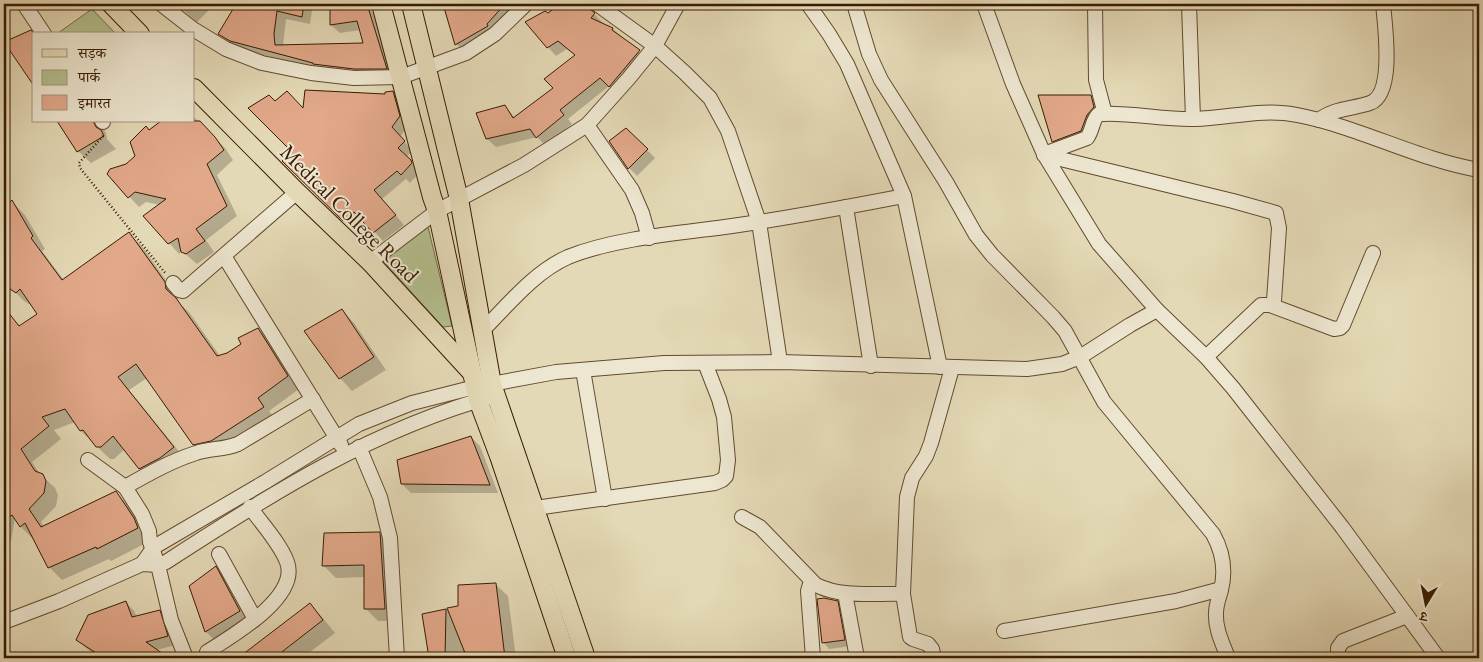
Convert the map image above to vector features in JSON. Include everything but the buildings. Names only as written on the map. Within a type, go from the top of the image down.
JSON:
[{"type":"main road","points":[[111,4],[138,32]]},
{"type":"main road","points":[[381,4],[437,211],[475,387],[567,658]]},
{"type":"main road","points":[[411,4],[459,199],[494,390],[586,658]]},
{"type":"main road","name":"Medical College Road","points":[[195,89],[297,192],[370,262],[475,387]]},
{"type":"street","points":[[24,4],[43,32]]},
{"type":"street","points":[[161,4],[193,29],[226,49],[262,63],[311,74],[354,78],[401,77],[466,53],[495,34],[526,4]]},
{"type":"street","points":[[597,4],[655,46],[685,73],[710,98],[728,131],[759,222],[780,362]]},
{"type":"street","points":[[370,262],[437,211],[524,165],[587,124],[655,46],[678,4]]},
{"type":"street","points":[[808,4],[829,34],[846,64],[904,196],[946,368],[931,443],[908,488],[902,594],[910,637],[912,640],[928,644],[932,649],[934,658]]},
{"type":"street","points":[[854,4],[869,54],[881,80],[946,182],[976,235],[992,255],[1053,317],[1086,354],[1104,402],[1213,534],[1220,546],[1224,573],[1216,616],[1218,629],[1228,658]]},
{"type":"street","points":[[984,4],[1013,84],[1044,154],[1099,244],[1157,310],[1206,357],[1234,388],[1342,527],[1438,658]]},
{"type":"street","points":[[1095,4],[1096,80],[1105,114]]},
{"type":"street","points":[[1189,4],[1193,119]]},
{"type":"street","points":[[1319,120],[1331,112],[1371,103],[1378,98],[1382,91],[1386,58],[1383,4]]},
{"type":"street","points":[[1044,154],[1088,138],[1096,116],[1105,114],[1193,119],[1264,112],[1295,114],[1319,120],[1420,155],[1479,170]]},
{"type":"street","points":[[587,124],[632,190],[642,213],[649,238]]},
{"type":"street","points":[[1044,154],[1215,196],[1276,214],[1279,228],[1274,301],[1270,305]]},
{"type":"street","points":[[173,283],[179,290],[183,291],[297,192]]},
{"type":"street","points":[[482,331],[530,283],[546,270],[568,257],[602,246],[759,222],[904,196]]},
{"type":"street","points":[[846,207],[871,366]]},
{"type":"street","points":[[1206,357],[1261,305],[1270,305],[1334,329],[1340,328],[1374,252]]},
{"type":"street","points":[[224,256],[346,454]]},
{"type":"street","points":[[142,564],[152,548],[359,424],[412,403],[475,387],[494,390],[556,372],[664,363],[780,362],[1027,369],[1062,364],[1086,354],[1157,310]]},
{"type":"street","points":[[535,508],[715,483],[722,480],[726,476],[728,460],[724,416],[705,364]]},
{"type":"street","points":[[583,370],[605,499]]},
{"type":"street","points":[[4,622],[142,564],[158,565],[166,562],[286,485],[359,447],[401,428],[475,387]]},
{"type":"street","points":[[125,487],[181,458],[199,452],[227,449],[238,444],[313,399]]},
{"type":"street","points":[[359,447],[380,497],[390,538],[397,658]]},
{"type":"street","points":[[88,460],[125,487],[142,514],[149,531],[171,620],[186,658]]},
{"type":"street","points":[[207,652],[242,630],[255,619],[286,585],[289,574],[288,563],[250,507]]},
{"type":"street","points":[[742,517],[760,527],[811,581],[825,589],[845,593],[902,594]]},
{"type":"street","points":[[219,554],[255,619]]},
{"type":"street","points":[[811,581],[808,591],[813,658]]},
{"type":"street","points":[[1004,632],[1176,601],[1221,589]]},
{"type":"street","points":[[845,593],[857,658]]},
{"type":"street","points":[[1338,658],[1338,648],[1343,641],[1407,616]]},
{"type":"path","points":[[103,122],[105,128],[103,137],[79,163],[80,168],[173,283]]},
{"type":"green space","points":[[92,9],[114,32],[59,32]]},
{"type":"green space","points":[[428,227],[452,326],[443,327],[383,261]]}]
